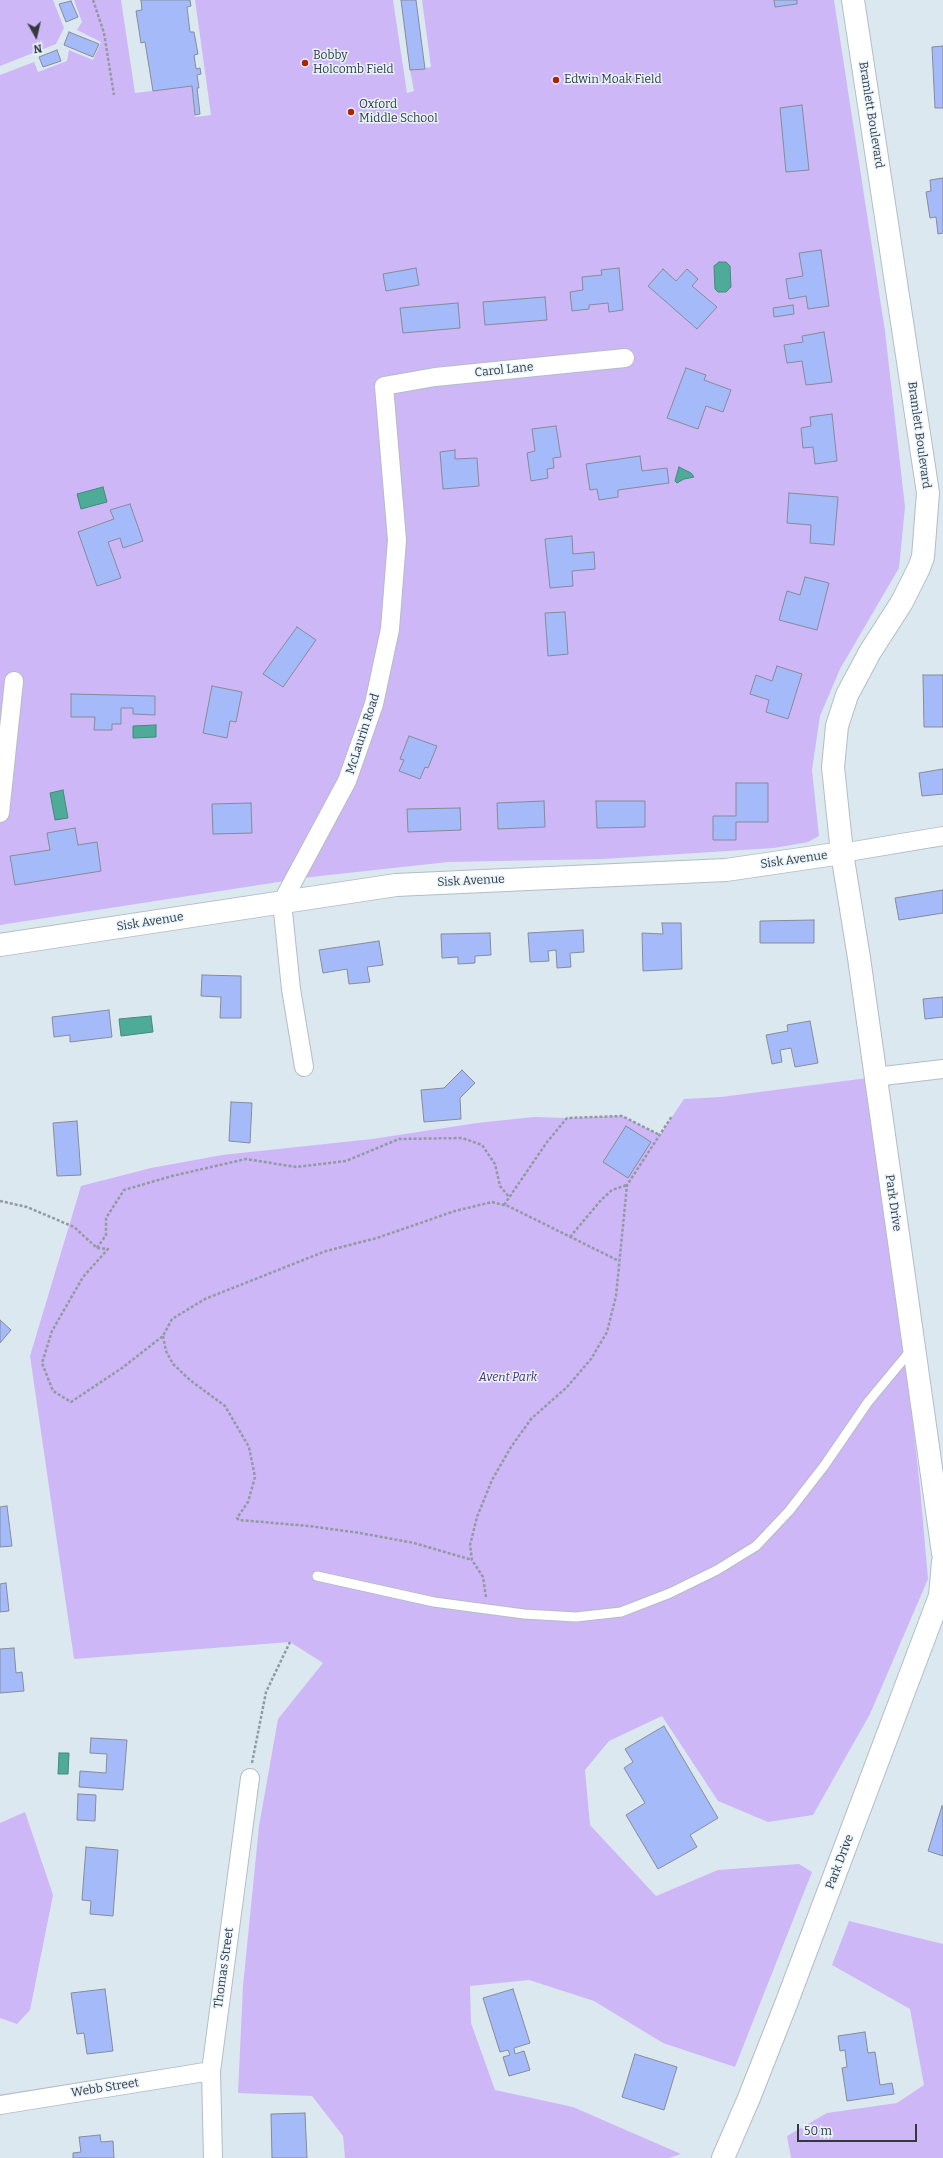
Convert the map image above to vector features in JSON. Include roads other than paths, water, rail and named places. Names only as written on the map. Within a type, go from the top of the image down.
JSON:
[{"type":"street","name":"Bramlett Boulevard","points":[[842,853],[833,767],[837,726],[847,695],[870,652],[902,602],[919,568],[923,557],[928,493],[853,0]]},
{"type":"street","name":"Carol Lane","points":[[384,386],[435,377],[625,358]]},
{"type":"street","name":"McLaurin Road","points":[[282,902],[348,781],[374,704],[390,630],[397,540],[384,386]]},
{"type":"street","points":[[0,813],[14,680]]},
{"type":"street","name":"Sisk Avenue","points":[[0,945],[396,885],[726,870],[943,836]]},
{"type":"street","name":"Park Drive","points":[[842,853],[859,958],[943,1553]]},
{"type":"street","points":[[282,902],[291,989],[304,1067]]},
{"type":"street","points":[[875,1077],[943,1069]]},
{"type":"street","name":"Park Drive","points":[[723,2158],[777,2026],[940,1596],[943,1562]]},
{"type":"street","name":"Thomas Street","points":[[213,2158],[211,2071],[250,1778]]},
{"type":"street","name":"Webb Street","points":[[0,2105],[211,2071]]},
{"type":"lane","points":[[317,1576],[434,1602],[524,1614],[576,1618],[621,1612],[670,1593],[717,1570],[756,1546],[789,1511],[824,1466],[868,1402],[913,1348]]},
{"type":"place","name":"Bobby Holcomb Field","points":[[305,63]]},
{"type":"place","name":"Edwin Moak Field","points":[[556,80]]},
{"type":"place","name":"Oxford Middle School","points":[[351,112]]},
{"type":"park label","name":"Avent Park","points":[[508,1378]]}]
